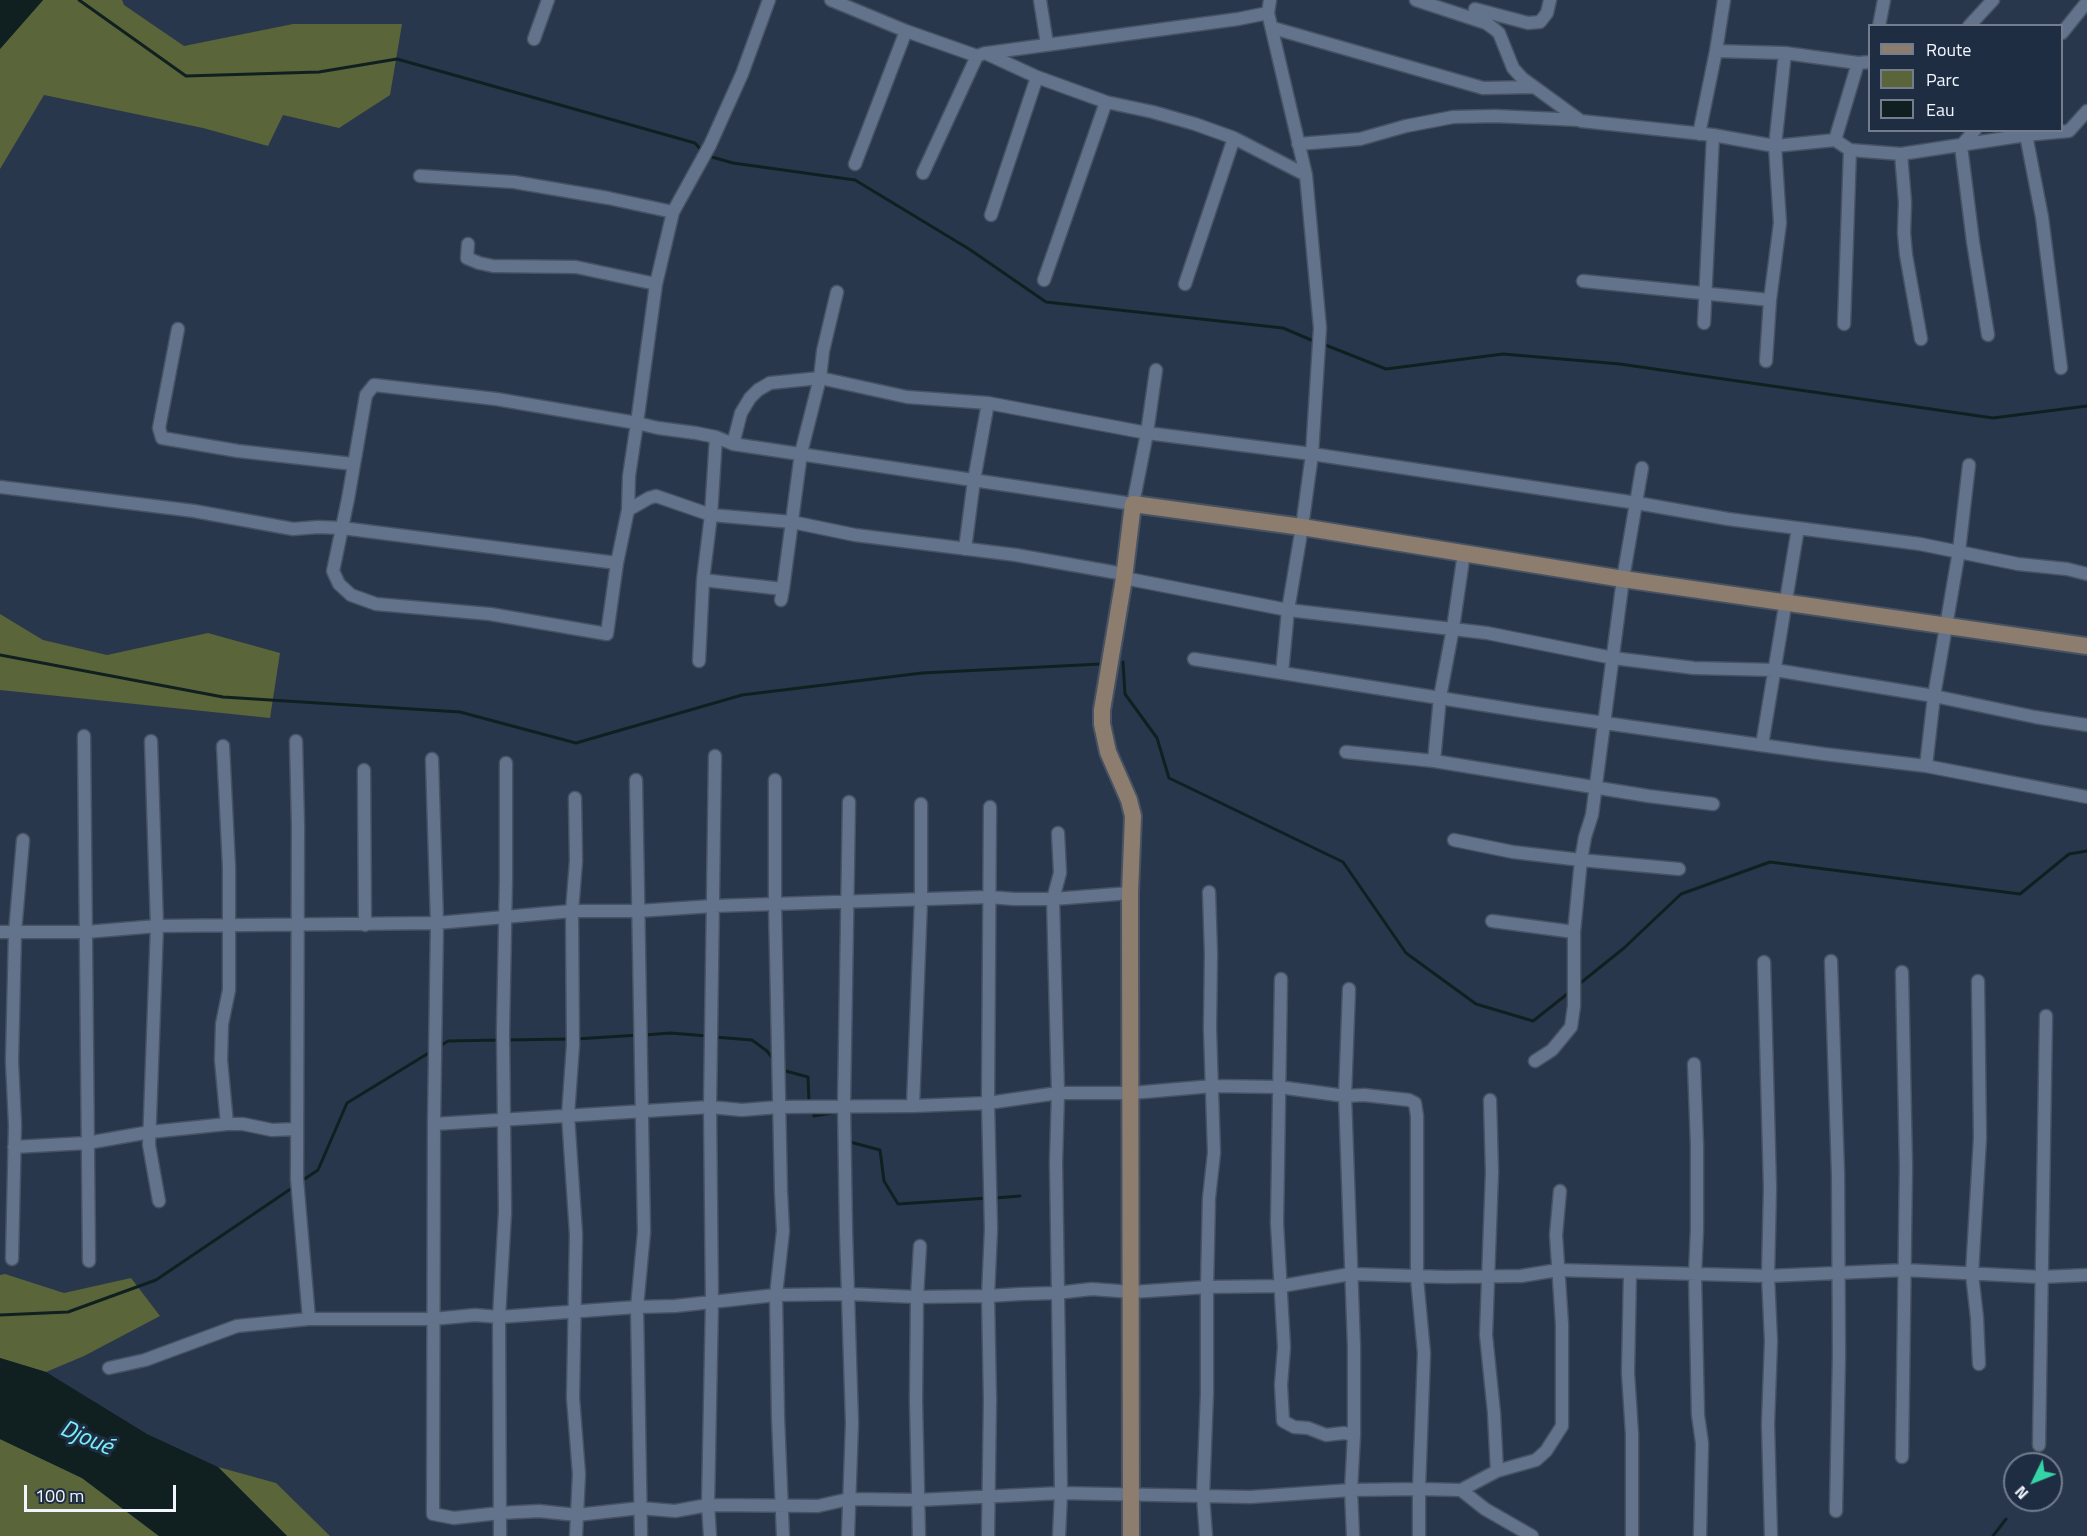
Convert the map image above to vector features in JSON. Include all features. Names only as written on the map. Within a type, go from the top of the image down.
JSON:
[{"type":"street","points":[[534,39],[548,0]]},
{"type":"street","points":[[769,0],[742,74],[710,145],[673,212],[656,284],[637,423],[629,476],[628,510],[617,562],[607,634],[490,614],[376,604],[351,596],[339,584],[333,571],[366,395],[374,385],[496,399],[637,423],[716,437],[734,444],[1302,527],[1623,579],[2087,646]]},
{"type":"street","points":[[831,0],[853,4],[906,31],[981,54],[1037,78],[1106,102],[1153,112],[1234,138],[1306,175]]},
{"type":"street","points":[[1040,0],[1047,44]]},
{"type":"street","points":[[1270,0],[1268,13],[1306,175],[1320,328],[1312,454],[1288,610],[1282,674]]},
{"type":"street","points":[[1416,0],[1474,9],[1528,23],[1540,22],[1547,13],[1550,0]]},
{"type":"street","points":[[1699,134],[1724,0]]},
{"type":"street","points":[[1879,24],[1884,0]]},
{"type":"street","points":[[1971,24],[1993,0]]},
{"type":"street","points":[[2063,31],[2087,2]]},
{"type":"street","points":[[1474,9],[1499,33],[1513,68],[1534,87],[1581,121]]},
{"type":"street","points":[[981,54],[1205,24],[1268,13]]},
{"type":"street","points":[[1273,28],[1484,88],[1534,87]]},
{"type":"street","points":[[855,164],[906,31]]},
{"type":"street","points":[[1716,51],[1785,53],[1864,62],[1835,140]]},
{"type":"street","points":[[1766,361],[1770,300],[1780,223],[1775,146],[1785,53]]},
{"type":"street","points":[[923,173],[981,54]]},
{"type":"street","points":[[991,215],[1037,78]]},
{"type":"street","points":[[1044,280],[1106,102]]},
{"type":"street","points":[[2069,131],[2087,111]]},
{"type":"street","points":[[1298,144],[1360,139],[1406,126],[1453,117],[1495,116],[1581,121],[1713,135],[1775,146],[1835,140],[1850,150],[1901,154],[2058,132]]},
{"type":"street","points":[[2063,132],[2087,127]]},
{"type":"street","points":[[1973,132],[1961,146],[1972,242],[1988,335]]},
{"type":"street","points":[[1704,323],[1713,135]]},
{"type":"street","points":[[2026,135],[2042,217],[2061,368]]},
{"type":"street","points":[[1185,284],[1234,138]]},
{"type":"street","points":[[1844,324],[1850,150]]},
{"type":"street","points":[[1901,154],[1906,255],[1922,339]]},
{"type":"street","points":[[420,176],[514,182],[673,212]]},
{"type":"street","points":[[468,244],[467,258],[493,266],[576,267],[656,284]]},
{"type":"street","points":[[1583,281],[1770,300]]},
{"type":"street","points":[[703,580],[782,595],[801,453],[820,378],[823,351],[837,292]]},
{"type":"street","points":[[178,329],[159,428],[162,438],[238,451],[353,464]]},
{"type":"street","points":[[1131,1536],[1130,893],[1133,816],[1126,793],[1108,752],[1102,724],[1102,710],[1156,369]]},
{"type":"street","points":[[734,444],[741,413],[758,390],[770,383],[820,378],[907,397],[988,403],[1147,433],[1312,454],[1728,519],[1959,551],[2018,564],[2067,569],[2087,574]]},
{"type":"street","points":[[965,549],[974,480],[988,403]]},
{"type":"street","points":[[699,661],[703,580],[711,515],[716,437]]},
{"type":"street","points":[[1926,766],[1934,696],[1959,551],[1969,465]]},
{"type":"street","points":[[1535,1061],[1552,1050],[1571,1026],[1574,1006],[1574,932],[1581,860],[1592,814],[1623,579],[1642,468]]},
{"type":"street","points":[[0,487],[194,511],[293,529],[342,528],[617,562]]},
{"type":"street","points":[[628,510],[656,496],[711,515],[792,522],[855,536],[1016,555],[1288,610],[1454,628],[1613,658],[1694,668],[1774,670],[1934,696],[2035,717],[2087,725]]},
{"type":"street","points":[[1762,745],[1798,528]]},
{"type":"street","points":[[1434,761],[1440,697],[1454,628],[1464,553]]},
{"type":"street","points":[[1194,659],[1541,714],[1926,766],[2087,797]]},
{"type":"street","points":[[84,736],[89,1261]]},
{"type":"street","points":[[151,741],[157,926],[149,1145],[159,1201]]},
{"type":"street","points":[[296,741],[298,826],[297,1179],[309,1319]]},
{"type":"street","points":[[223,746],[229,867],[229,990],[222,1024],[221,1060],[227,1124]]},
{"type":"street","points":[[1346,752],[1434,761],[1648,796],[1713,804]]},
{"type":"street","points":[[710,1536],[708,1505],[712,1302],[710,1107],[715,756]]},
{"type":"street","points":[[432,759],[437,923],[433,1514],[454,1518],[539,1511],[577,1515],[640,1508],[675,1511],[708,1505],[818,1506],[849,1499],[919,1500],[1061,1493],[1250,1497],[1351,1490],[1461,1490],[1497,1470],[1536,1460],[1546,1451],[1562,1426],[1562,1324],[1556,1235],[1560,1191]]},
{"type":"street","points":[[500,1536],[499,1317],[505,1212],[503,1031],[506,763]]},
{"type":"street","points":[[363,770],[365,925]]},
{"type":"street","points":[[636,780],[644,1232],[637,1307],[640,1536]]},
{"type":"street","points":[[775,780],[775,905],[783,1231],[776,1295],[783,1536]]},
{"type":"street","points":[[575,798],[576,861],[572,911],[573,1045],[568,1115],[576,1234],[573,1398],[579,1474],[576,1536]]},
{"type":"street","points":[[848,1536],[852,1423],[844,1106],[849,802]]},
{"type":"street","points":[[913,1106],[921,900],[921,804]]},
{"type":"street","points":[[988,1536],[990,1400],[988,1296],[991,1229],[988,1103],[990,807]]},
{"type":"street","points":[[1059,833],[1060,873],[1053,899],[1058,1094],[1056,1293],[1061,1493],[1059,1536]]},
{"type":"street","points":[[12,1259],[14,1147],[12,1061],[15,932],[23,840]]},
{"type":"street","points":[[1454,840],[1514,852],[1679,869]]},
{"type":"street","points":[[1206,1536],[1203,1496],[1207,1393],[1207,1287],[1209,1198],[1214,1153],[1209,892]]},
{"type":"street","points":[[0,932],[86,932],[157,926],[437,923],[572,911],[638,911],[713,906],[989,897],[1053,899],[1130,893]]},
{"type":"street","points":[[1492,921],[1574,932]]},
{"type":"street","points":[[1831,961],[1838,1173],[1839,1355],[1836,1511]]},
{"type":"street","points":[[1764,962],[1770,1188],[1768,1276],[1771,1341],[1768,1424],[1771,1536]]},
{"type":"street","points":[[1902,972],[1906,1086],[1902,1457]]},
{"type":"street","points":[[1281,979],[1277,1223],[1282,1286],[1283,1421],[1294,1427],[1308,1428],[1326,1435],[1344,1432],[1354,1435]]},
{"type":"street","points":[[1978,981],[1980,1138],[1972,1274],[1979,1364]]},
{"type":"street","points":[[1349,989],[1345,1096],[1354,1347],[1354,1435],[1351,1490],[1353,1536]]},
{"type":"street","points":[[2039,1445],[2046,1016]]},
{"type":"street","points":[[1694,1064],[1697,1157],[1695,1275],[1698,1414],[1702,1443],[1700,1536]]},
{"type":"street","points":[[434,1124],[710,1107],[742,1110],[779,1107],[988,1103],[1058,1094],[1132,1093],[1213,1086],[1279,1087],[1345,1096],[1364,1095],[1409,1100],[1415,1103],[1417,1116],[1417,1278],[1424,1353],[1419,1536]]},
{"type":"street","points":[[1490,1100],[1492,1172],[1486,1335],[1497,1470]]},
{"type":"street","points":[[14,1147],[87,1143],[150,1132],[227,1124],[243,1124],[272,1130],[297,1129]]},
{"type":"street","points":[[919,1536],[916,1401],[920,1245]]},
{"type":"street","points":[[109,1368],[145,1359],[237,1326],[309,1319],[433,1319],[475,1315],[499,1317],[712,1302],[776,1295],[988,1296],[1092,1289],[1132,1292],[1207,1287],[1282,1286],[1350,1274],[1417,1278],[1521,1276],[1558,1270],[1768,1276],[1905,1270],[2041,1277],[2087,1275]]},
{"type":"street","points":[[1630,1273],[1628,1373],[1632,1434],[1632,1536]]},
{"type":"street","points":[[1461,1490],[1485,1509],[1532,1536]]},
{"type":"green space","points":[[43,0],[122,0],[124,5],[184,46],[293,24],[402,24],[390,95],[339,128],[283,115],[268,146],[203,128],[44,95],[0,169],[0,49]]},
{"type":"green space","points":[[0,614],[43,640],[107,655],[208,633],[280,653],[270,718],[0,690]]},
{"type":"green space","points":[[5,1274],[64,1293],[131,1278],[160,1316],[84,1356],[46,1372],[0,1358],[0,1275]]},
{"type":"green space","points":[[0,1439],[82,1478],[159,1536],[0,1536]]},
{"type":"green space","points":[[218,1467],[276,1483],[330,1536],[287,1536]]},
{"type":"water","points":[[0,0],[43,0],[0,49]]},
{"type":"water","name":"Djoué","points":[[0,1358],[46,1372],[147,1434],[218,1467],[287,1536],[159,1536],[82,1478],[0,1439]]},
{"type":"waterway","points":[[79,0],[186,76],[319,72],[397,59],[695,143],[703,152]]},
{"type":"waterway","points":[[708,156],[733,163],[855,180],[969,249],[1046,302],[1283,328],[1316,342]]},
{"type":"waterway","points":[[1323,344],[1386,369],[1503,354],[1620,364],[1993,418],[2087,406]]},
{"type":"waterway","points":[[0,655],[223,697],[460,712],[576,743],[742,695],[922,673],[1101,664]]},
{"type":"waterway","points":[[1123,662],[1125,694],[1157,738],[1169,778],[1343,862],[1406,953],[1476,1004],[1533,1021],[1571,991]]},
{"type":"waterway","points":[[1578,985],[1624,948],[1681,894],[1770,862],[2020,894],[2069,854],[2087,851]]},
{"type":"waterway","points":[[645,1035],[670,1033],[708,1036]]},
{"type":"waterway","points":[[576,1039],[639,1035]]},
{"type":"waterway","points":[[714,1037],[752,1040],[767,1051],[774,1060]]},
{"type":"waterway","points":[[507,1040],[570,1039]]},
{"type":"waterway","points":[[440,1046],[448,1041],[501,1040]]},
{"type":"waterway","points":[[300,1182],[318,1170],[347,1103],[432,1051]]},
{"type":"waterway","points":[[782,1070],[808,1077],[809,1102]]},
{"type":"waterway","points":[[813,1111],[814,1116],[838,1112]]},
{"type":"waterway","points":[[850,1142],[880,1150],[884,1181],[898,1204],[988,1198]]},
{"type":"waterway","points":[[0,1315],[68,1312],[156,1280],[295,1186]]},
{"type":"waterway","points":[[995,1198],[1020,1196]]},
{"type":"waterway","points":[[1993,1536],[2006,1519]]}]
